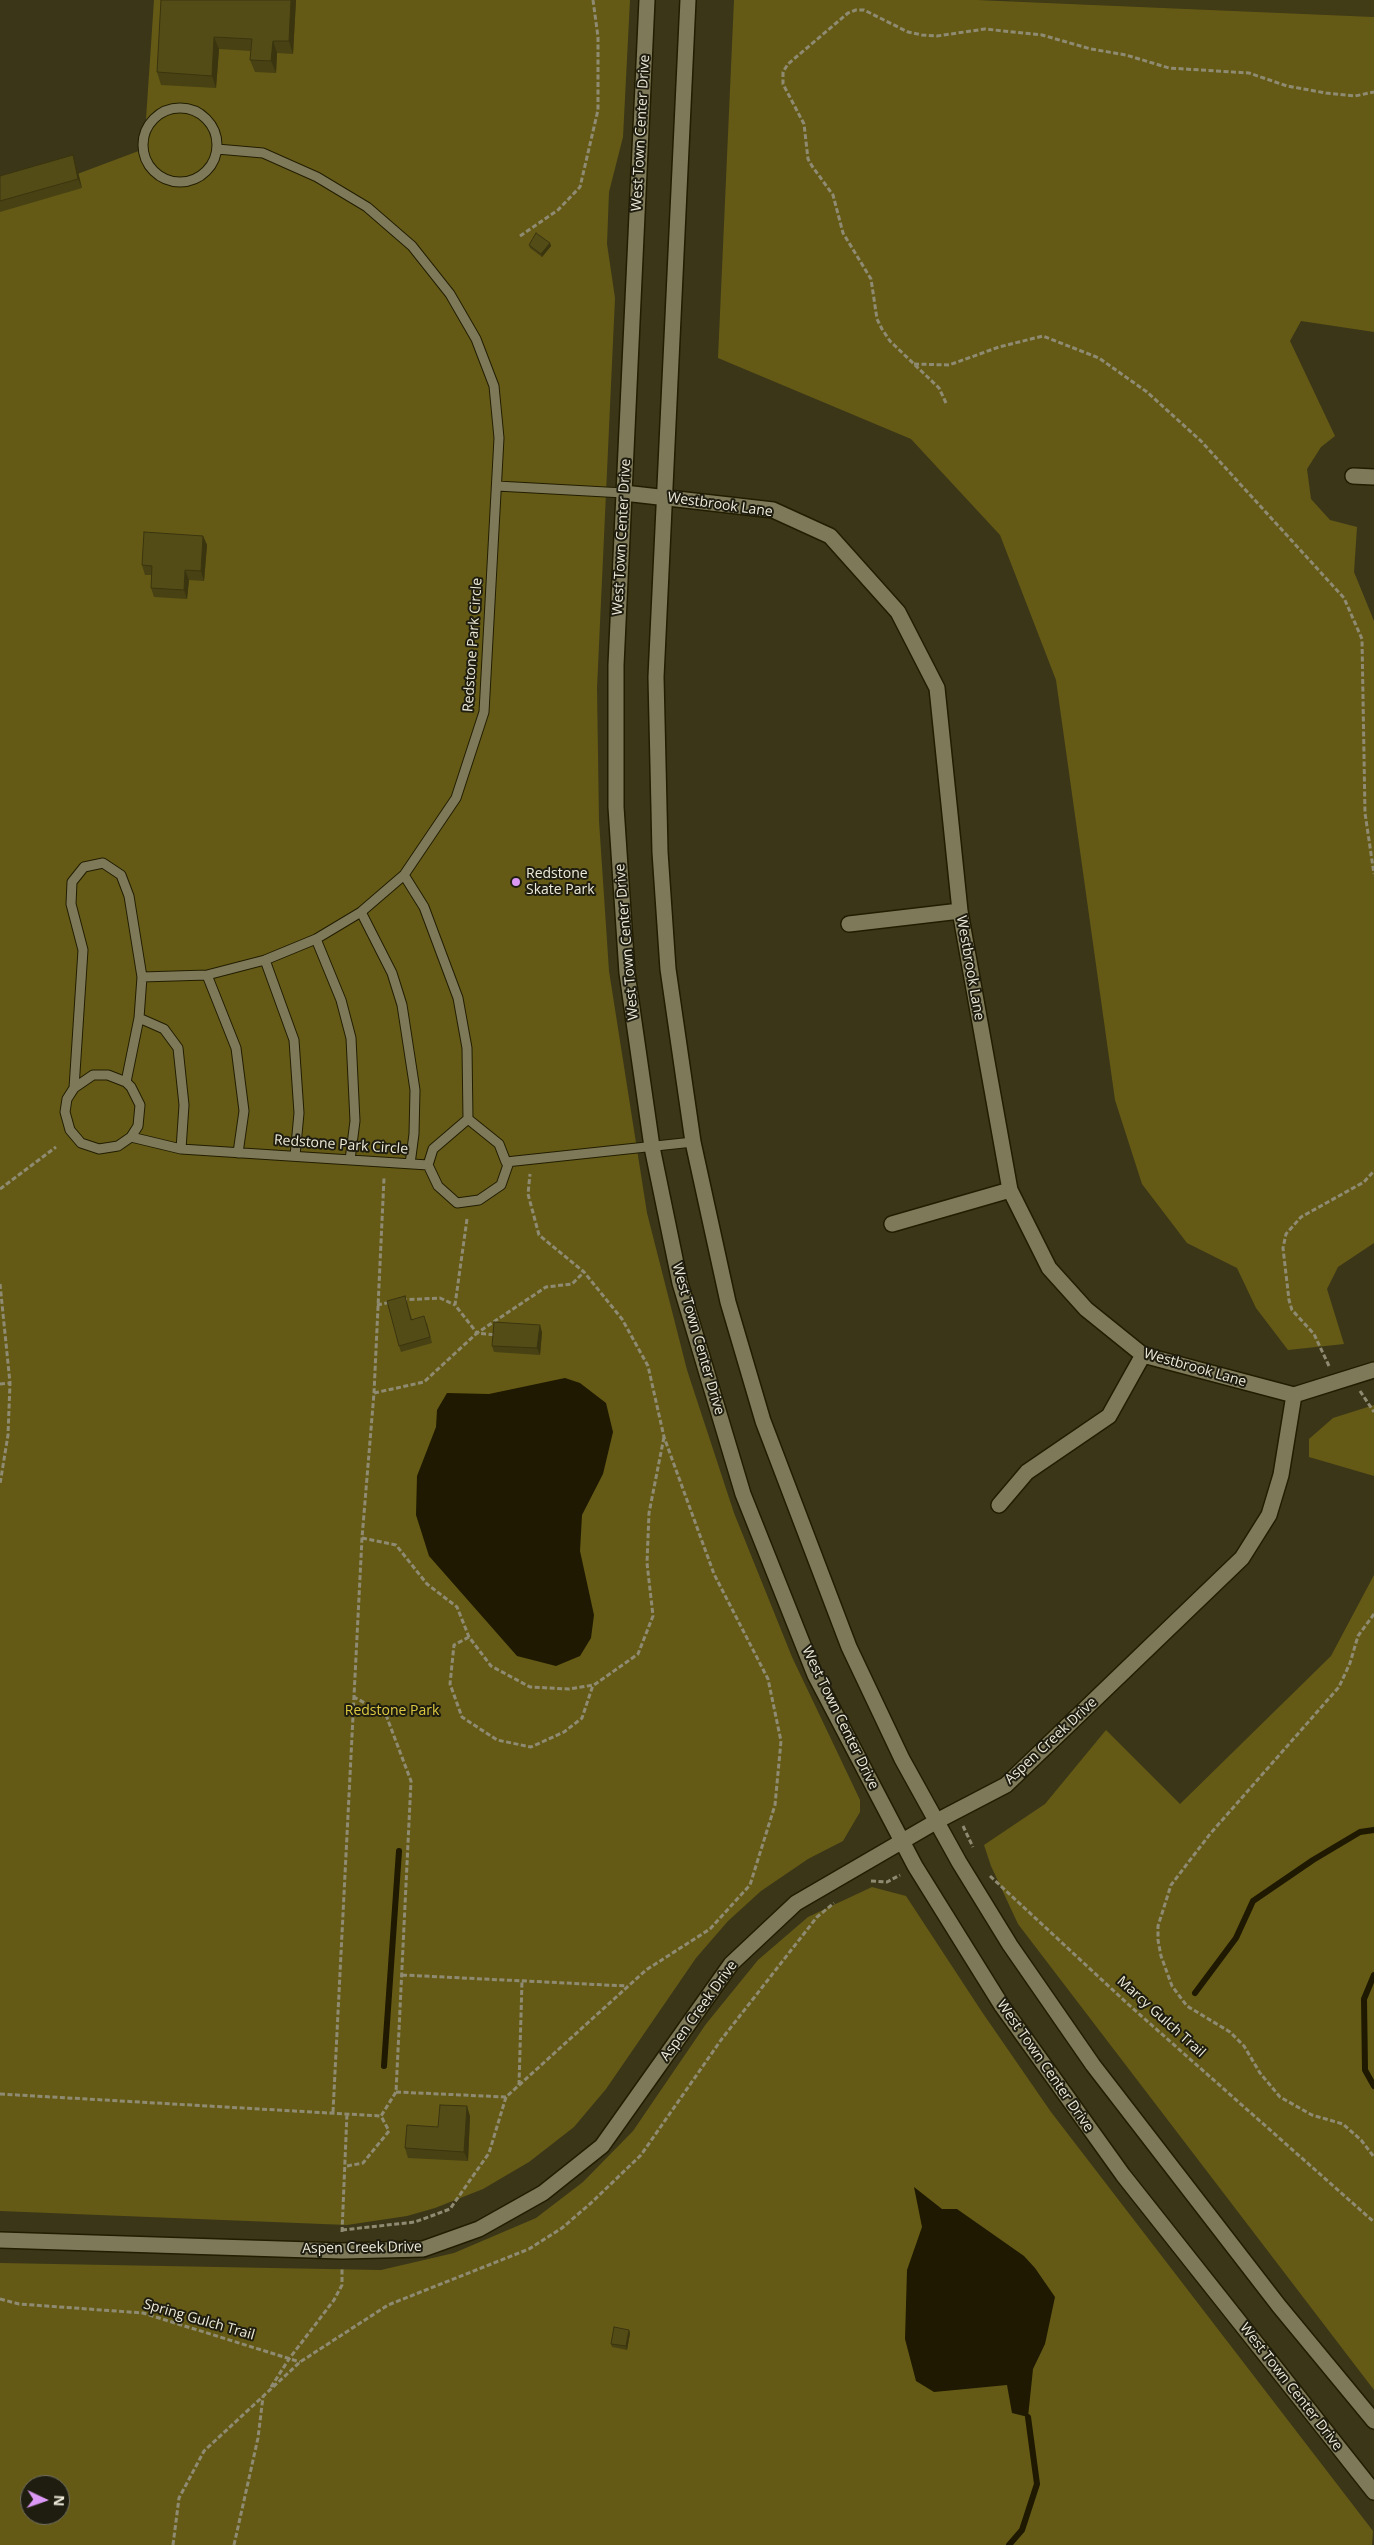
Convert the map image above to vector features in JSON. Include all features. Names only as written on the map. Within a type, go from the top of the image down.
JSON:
[{"type":"street","name":"West Town Center Drive","points":[[647,0],[616,665],[616,807],[627,973],[652,1147],[680,1283],[743,1494],[815,1675],[902,1841],[1002,2006],[1111,2159],[1374,2492]]},
{"type":"street","points":[[688,0],[656,677],[660,852],[668,969],[693,1142],[728,1302],[763,1421],[848,1647],[902,1759],[959,1862],[1010,1945],[1093,2065],[1279,2306],[1374,2421]]},
{"type":"street","points":[[1354,476],[1374,477]]},
{"type":"street","name":"Westbrook Lane","points":[[624,494],[666,497],[773,510],[830,536],[898,612],[937,688],[960,911],[1010,1190],[1049,1268],[1086,1309],[1143,1355],[1294,1396]]},
{"type":"street","points":[[849,924],[960,911]]},
{"type":"street","points":[[892,1224],[1010,1190]]},
{"type":"street","points":[[999,1505],[1027,1472],[1109,1416],[1143,1355]]},
{"type":"street","points":[[1294,1396],[1374,1370]]},
{"type":"street","name":"Aspen Creek Drive","points":[[0,2240],[342,2251],[423,2249],[479,2229],[543,2193],[602,2146],[731,1964],[796,1903],[937,1821],[1006,1785],[1242,1558],[1269,1515],[1281,1475],[1294,1396]]},
{"type":"lane","points":[[176,108],[195,111],[211,125],[216,136],[217,149],[208,169],[197,178],[185,182],[174,181],[162,177],[152,169],[144,149],[145,135],[152,122],[164,112],[176,108]]},
{"type":"lane","name":"Redstone Park Circle","points":[[142,978],[207,975],[265,960],[316,939],[361,912],[404,876],[456,798],[484,712],[499,438],[494,386],[476,339],[450,294],[412,246],[367,207],[317,176],[263,153],[217,149]]},
{"type":"lane","points":[[496,486],[624,494]]},
{"type":"lane","points":[[74,1088],[83,950],[71,904],[72,882],[84,867],[103,863],[122,875],[129,896],[142,978],[139,1018],[126,1082]]},
{"type":"lane","points":[[404,876],[424,907],[458,998],[467,1048],[468,1119]]},
{"type":"lane","points":[[361,912],[392,973],[402,1005],[415,1090],[414,1134],[410,1164]]},
{"type":"lane","points":[[316,939],[341,1000],[351,1038],[355,1121],[350,1160]]},
{"type":"lane","points":[[265,960],[294,1040],[299,1114],[295,1156]]},
{"type":"lane","points":[[207,975],[236,1048],[244,1111],[238,1153]]},
{"type":"lane","points":[[139,1018],[164,1029],[178,1048],[184,1105],[181,1149]]},
{"type":"lane","points":[[108,1074],[126,1082],[134,1092],[140,1105],[138,1126],[131,1137],[118,1146],[100,1149],[82,1143],[70,1130],[65,1112],[68,1099],[74,1088],[84,1079],[93,1075],[108,1074]]},
{"type":"lane","points":[[468,1119],[499,1144],[506,1162],[693,1142]]},
{"type":"lane","points":[[468,1119],[433,1149],[428,1165],[438,1186],[456,1203],[479,1200],[501,1185],[509,1162]]},
{"type":"lane","name":"Redstone Park Circle","points":[[131,1137],[181,1149],[428,1165]]},
{"type":"path","points":[[520,236],[558,210],[580,187],[598,110],[598,37],[592,0]]},
{"type":"path","points":[[946,404],[939,388],[890,341],[882,329],[877,319],[871,279],[843,233],[833,195],[808,159],[804,124],[783,84],[783,72],[788,64],[848,13],[864,10],[908,32],[922,36],[938,36],[984,28],[1042,35],[1091,49],[1126,55],[1169,68],[1249,74],[1287,86],[1326,93],[1355,96],[1374,92]]},
{"type":"path","points":[[914,364],[949,365],[999,347],[1043,336],[1099,358],[1147,392],[1201,441],[1344,598],[1362,639],[1365,813],[1374,874]]},
{"type":"path","points":[[0,1188],[56,1147]]},
{"type":"path","points":[[342,2230],[415,2222],[450,2208],[489,2153],[506,2097],[646,1970],[710,1929],[750,1885],[776,1805],[781,1741],[768,1679],[714,1574],[664,1437],[648,1366],[622,1319],[584,1272],[539,1235],[528,1194],[531,1159]]},
{"type":"path","points":[[1374,1171],[1364,1182],[1301,1217],[1286,1234],[1283,1248],[1285,1286],[1292,1310],[1314,1334],[1331,1372],[1351,1377],[1374,1412]]},
{"type":"path","points":[[334,2112],[362,1538],[374,1392],[384,1178]]},
{"type":"path","points":[[455,1305],[467,1219]]},
{"type":"path","points":[[374,1392],[424,1382],[477,1332],[546,1287],[572,1284],[584,1272]]},
{"type":"path","points":[[0,1284],[10,1383],[8,1435],[0,1484]]},
{"type":"path","points":[[378,1305],[410,1298],[440,1298],[455,1305],[477,1332],[503,1336]]},
{"type":"path","points":[[0,1384],[10,1383]]},
{"type":"path","points":[[362,1538],[396,1545],[426,1584],[458,1608],[469,1637],[491,1666],[530,1687],[569,1689],[594,1684],[638,1654],[653,1616],[647,1563],[649,1513],[664,1437]]},
{"type":"path","points":[[1374,1614],[1358,1636],[1350,1663],[1339,1687],[1210,1834],[1171,1885],[1162,1911],[1158,1940],[1161,1956],[1172,1986],[1187,2006],[1230,2032],[1244,2046],[1280,2098],[1312,2115],[1343,2124],[1361,2140],[1374,2157]]},
{"type":"path","points":[[469,1637],[454,1645],[450,1684],[462,1717],[497,1740],[531,1747],[564,1732],[582,1718],[594,1684]]},
{"type":"path","points":[[354,1697],[386,1715],[411,1781],[396,2092],[381,2116]]},
{"type":"path","points":[[955,1811],[975,1850]]},
{"type":"path","name":"Marcy Gulch Trail","points":[[986,1872],[1129,2005],[1374,2222]]},
{"type":"path","points":[[402,1975],[628,1986]]},
{"type":"path","points":[[519,2086],[522,1981]]},
{"type":"path","points":[[396,2092],[506,2097]]},
{"type":"path","points":[[0,2094],[381,2116]]},
{"type":"path","points":[[347,2166],[363,2163],[389,2131],[381,2116]]},
{"type":"path","name":"Spring Gulch Trail","points":[[0,2299],[18,2304],[143,2313],[300,2362]]},
{"type":"path","points":[[234,2545],[258,2438],[263,2396]]},
{"type":"shaded area","points":[[1374,0],[1374,17],[1009,1]]},
{"type":"shaded area","points":[[565,1378],[580,1383],[606,1403],[613,1432],[603,1474],[582,1515],[580,1551],[594,1615],[591,1638],[580,1656],[556,1666],[517,1656],[429,1556],[416,1515],[417,1476],[436,1427],[437,1410],[447,1393],[489,1394]]},
{"type":"shaded area","points":[[914,2187],[942,2209],[957,2209],[1024,2256],[1035,2268],[1055,2297],[1045,2344],[1033,2369],[1028,2417],[1012,2413],[1007,2385],[934,2392],[916,2381],[905,2339],[907,2270],[922,2227]]},
{"type":"green space","name":"Redstone Park","points":[[154,0],[630,0],[623,137],[609,192],[607,244],[615,298],[597,688],[599,821],[609,971],[647,1213],[687,1370],[734,1513],[792,1657],[860,1800],[860,1812],[843,1841],[808,1859],[761,1891],[728,1921],[696,1958],[606,2089],[574,2127],[529,2162],[483,2189],[435,2208],[407,2216],[347,2225],[0,2211],[0,203],[144,149]]},
{"type":"green space","points":[[734,0],[977,0],[1374,17],[1374,332],[1301,321],[1290,341],[1335,436],[1321,447],[1307,469],[1311,499],[1330,520],[1357,527],[1354,572],[1374,621],[1374,1243],[1338,1267],[1327,1289],[1344,1344],[1288,1350],[1256,1308],[1237,1268],[1187,1243],[1142,1184],[1115,1100],[1056,680],[1000,535],[911,439],[718,358]]},
{"type":"green space","points":[[1374,1405],[1374,1476],[1309,1457],[1309,1439],[1333,1418]]},
{"type":"green space","points":[[1374,1575],[1374,2390],[1018,1924],[991,1866],[984,1845],[1045,1804],[1106,1730],[1180,1804],[1331,1656]]},
{"type":"green space","points":[[872,1887],[906,1896],[982,2012],[1051,2112],[1373,2531],[1372,2545],[0,2545],[0,2263],[381,2270],[454,2253],[536,2218],[583,2182],[633,2131],[706,2024],[758,1960],[808,1917]]},
{"type":"building","points":[[161,0],[291,0],[289,41],[273,41],[271,61],[250,60],[252,39],[214,37],[212,76],[157,72]]},
{"type":"building","points":[[73,155],[78,179],[0,201],[0,176]]},
{"type":"building","points":[[536,233],[550,243],[541,254],[529,245]]},
{"type":"building","points":[[144,532],[203,536],[201,571],[185,570],[184,590],[151,588],[152,566],[142,565]]},
{"type":"building","points":[[405,1296],[411,1320],[424,1316],[430,1337],[399,1346],[387,1301]]},
{"type":"building","points":[[494,1322],[540,1325],[537,1348],[492,1346]]},
{"type":"building","points":[[440,2105],[467,2106],[464,2152],[405,2148],[407,2125],[438,2127]]},
{"type":"building","points":[[614,2327],[629,2330],[626,2346],[611,2344]]},
{"type":"waterway","points":[[1195,1993],[1236,1938],[1253,1901],[1313,1860],[1360,1832],[1374,1830]]},
{"type":"waterway","points":[[384,2066],[399,1851]]},
{"type":"waterway","points":[[1374,1975],[1364,1999],[1365,2070],[1374,2086]]},
{"type":"waterway","points":[[1009,2545],[1022,2530],[1037,2484],[1028,2417]]},
{"type":"place","name":"Redstone Skate Park","points":[[516,882]]}]
